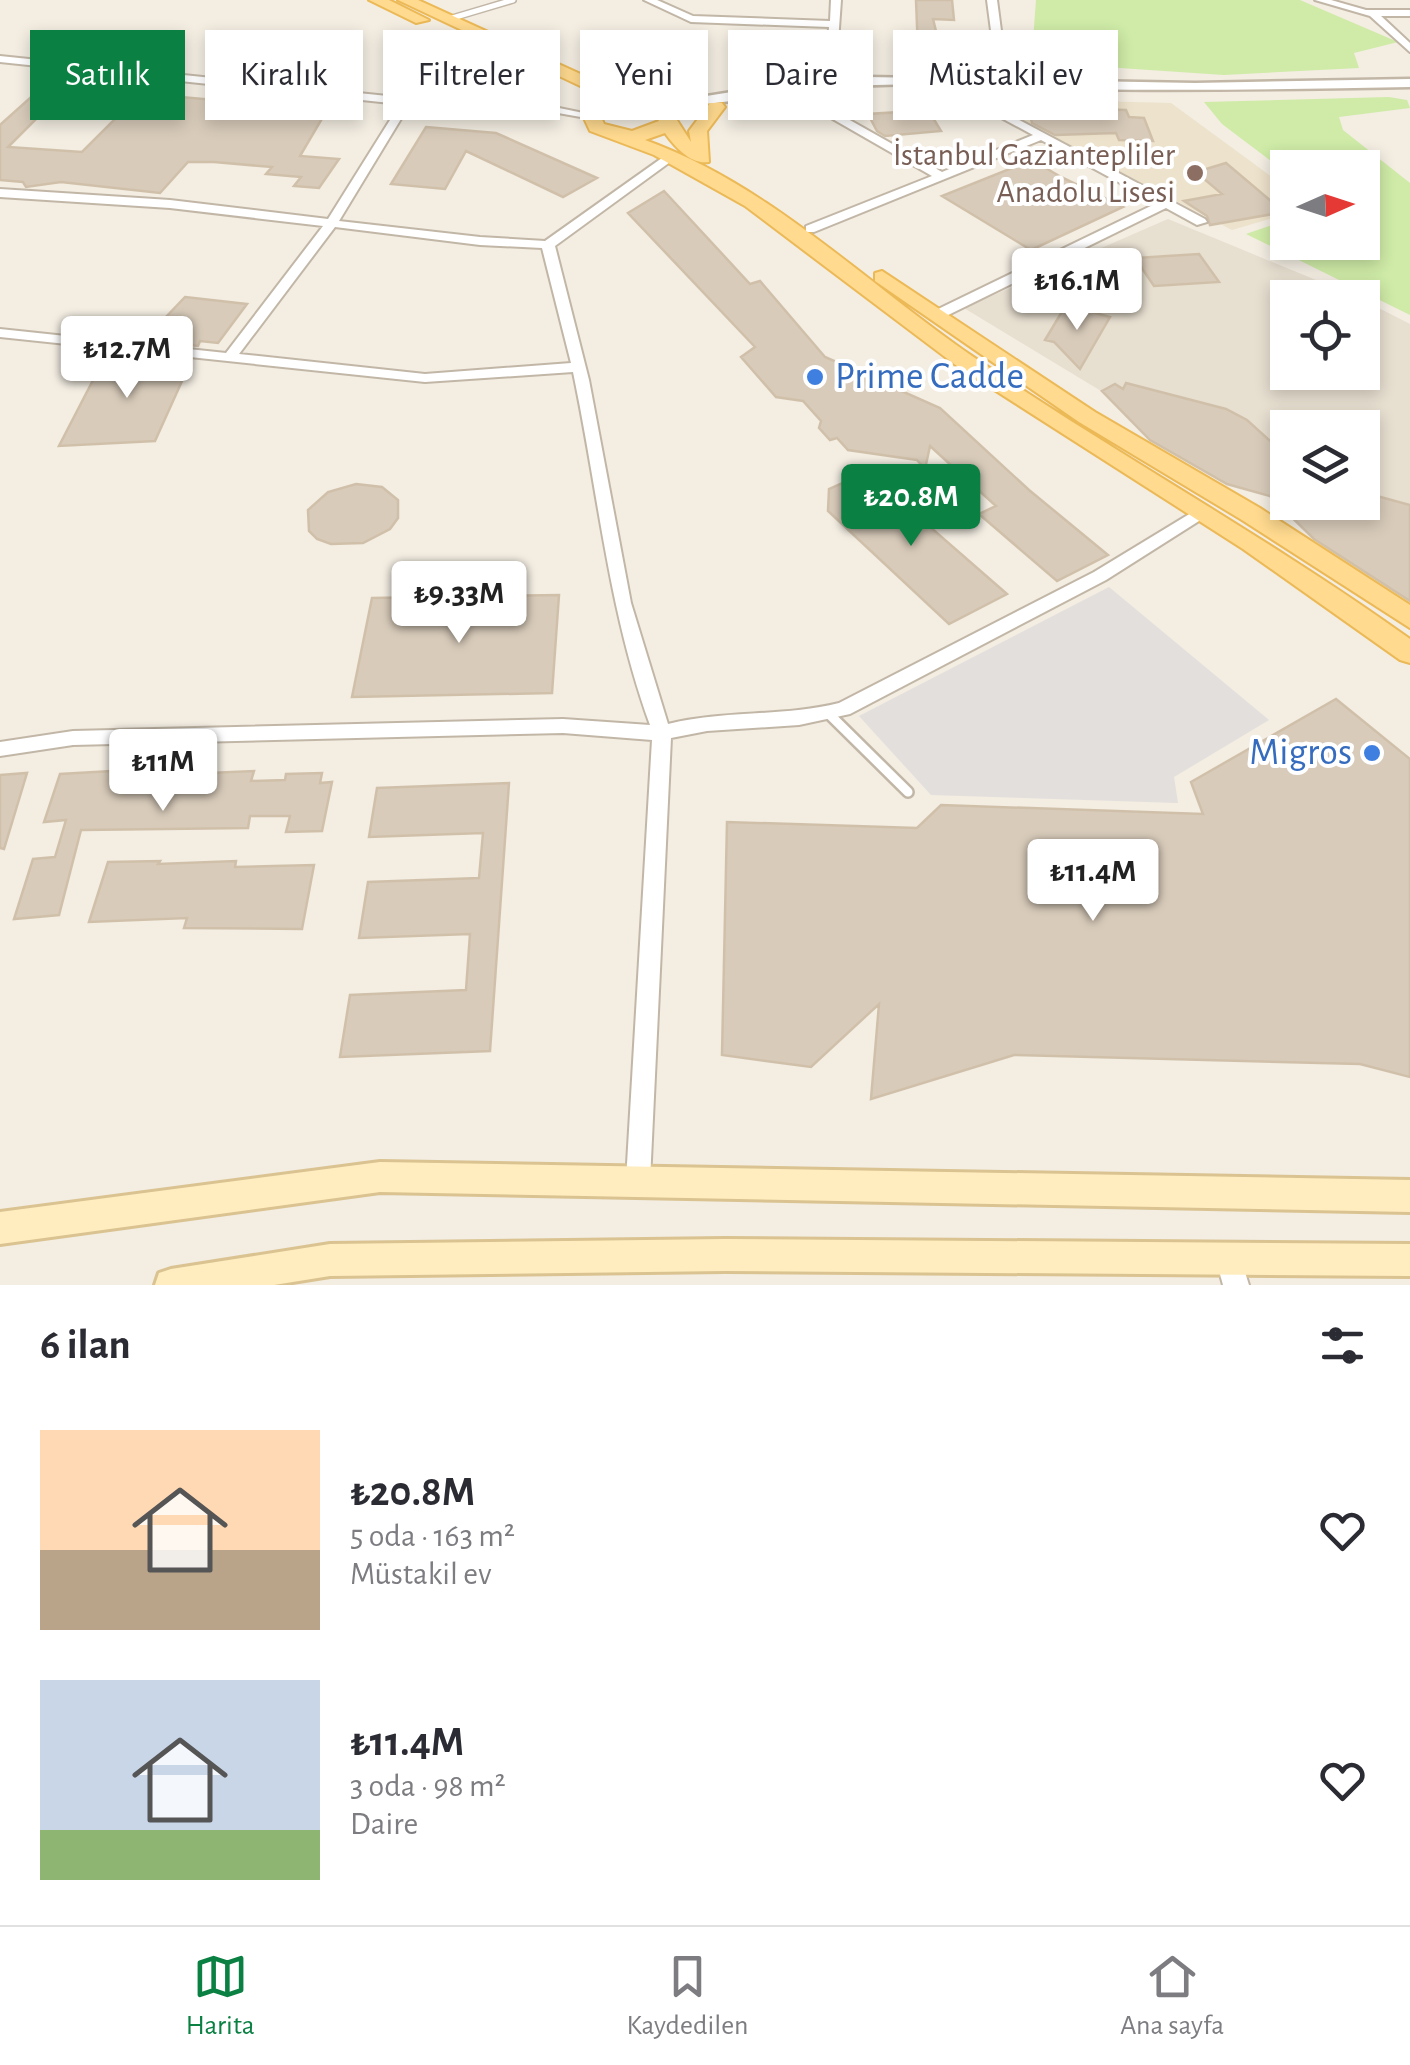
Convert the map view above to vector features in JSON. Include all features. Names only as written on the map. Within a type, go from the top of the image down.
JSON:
[{"type":"main road","points":[[377,0],[444,30]]},
{"type":"main road","points":[[406,0],[580,80]]},
{"type":"main road","points":[[560,83],[570,88],[600,122],[673,156],[763,212],[976,368],[1292,569],[1410,653]]},
{"type":"main road","points":[[704,158],[698,131],[716,108]]},
{"type":"main road","points":[[600,122],[640,136],[668,120],[680,143],[1086,417],[1251,514],[1410,618]]},
{"type":"main road","points":[[0,1228],[380,1177],[1410,1196]]},
{"type":"main road","points":[[170,1285],[330,1260],[725,1254],[1232,1270],[1410,1260]]},
{"type":"street","points":[[649,0],[692,19],[834,24]]},
{"type":"street","points":[[834,30],[836,0]]},
{"type":"street","points":[[992,0],[996,30]]},
{"type":"street","points":[[1320,0],[1373,14],[1410,13]]},
{"type":"street","points":[[1358,0],[1410,49]]},
{"type":"street","points":[[0,59],[383,97]]},
{"type":"street","points":[[1118,85],[1410,82]]},
{"type":"street","points":[[1118,94],[1410,90]]},
{"type":"street","points":[[708,110],[728,106]]},
{"type":"street","points":[[560,113],[600,122]]},
{"type":"street","points":[[560,115],[600,122]]},
{"type":"street","points":[[228,359],[333,221],[396,120]]},
{"type":"street","points":[[842,120],[942,177]]},
{"type":"street","points":[[1010,120],[1201,222]]},
{"type":"street","points":[[810,229],[1040,137]]},
{"type":"street","points":[[0,192],[333,221],[480,241],[548,245],[673,156]]},
{"type":"street","points":[[937,315],[1166,204]]},
{"type":"street","points":[[548,245],[553,277],[580,368],[638,675],[662,733],[638,1180]]},
{"type":"street","points":[[0,334],[425,378],[580,368]]},
{"type":"street","points":[[0,749],[73,738],[563,726],[662,733],[689,725],[807,720],[829,714],[1100,576],[1202,514]]},
{"type":"lane","points":[[448,19],[513,0]]},
{"type":"lane","points":[[829,714],[908,792]]},
{"type":"shaded area","points":[[1118,102],[1171,103],[1270,176],[1270,219],[1232,230],[1020,120],[1118,120]]},
{"type":"shaded area","points":[[1168,219],[1316,280],[1270,280],[1270,390],[1380,390],[1380,309],[1410,324],[1410,594],[1304,520],[1380,520],[1380,410],[1270,410],[1270,496],[964,308]]},
{"type":"shaded area","points":[[1109,587],[1269,720],[1174,777],[1178,803],[931,795],[859,716]]},
{"type":"green space","points":[[1036,0],[1300,0],[1398,42],[1354,53],[1359,68],[1224,75],[1118,68],[1118,30],[1034,30]]},
{"type":"green space","points":[[1389,97],[1407,100],[1410,108],[1339,117],[1343,130],[1368,150],[1270,150],[1270,160],[1222,124],[1204,102]]},
{"type":"green space","points":[[1380,159],[1410,183],[1410,315],[1380,300],[1380,280],[1339,280],[1299,260],[1380,260]]},
{"type":"green space","points":[[1270,226],[1270,246],[1246,234]]},
{"type":"building","points":[[916,0],[952,0],[954,20],[933,19],[936,30],[917,30]]},
{"type":"building","points":[[185,97],[205,99],[205,120],[321,120],[300,156],[339,159],[319,188],[294,186],[301,177],[266,174],[272,167],[214,162],[188,162],[160,193],[61,182],[26,187],[23,182],[0,180],[0,125],[30,98],[30,120],[35,120],[8,147],[82,152],[114,120],[185,120]]},
{"type":"building","points":[[1118,110],[1126,110],[1129,117],[1144,118],[1153,141],[1119,140],[1116,133],[1055,135],[1031,120],[1118,120]]},
{"type":"building","points":[[893,112],[893,120],[934,120],[941,131],[885,136],[877,131],[871,120],[873,114]]},
{"type":"building","points":[[426,127],[496,133],[597,178],[563,197],[466,151],[445,189],[391,184]]},
{"type":"building","points":[[1032,160],[1123,207],[1031,250],[942,196]]},
{"type":"building","points":[[1226,163],[1270,200],[1270,214],[1210,225],[1207,216],[1184,201],[1222,194],[1196,172]]},
{"type":"building","name":"Prime Cadde","points":[[664,191],[750,284],[760,281],[825,357],[940,408],[1029,490],[1108,555],[1057,581],[979,514],[996,506],[930,446],[925,469],[917,460],[848,450],[837,438],[830,440],[819,428],[821,421],[803,401],[776,397],[741,357],[755,347],[628,213]]},
{"type":"building","points":[[1199,254],[1219,282],[1154,286],[1135,258]]},
{"type":"building","points":[[185,297],[247,304],[218,343],[200,341],[198,346],[144,340]]},
{"type":"building","points":[[1066,305],[1110,317],[1080,369],[1054,342],[1045,340]]},
{"type":"building","points":[[132,355],[191,361],[155,441],[59,446],[104,359],[128,359]]},
{"type":"building","points":[[1126,383],[1226,409],[1247,420],[1270,441],[1270,496],[1227,484],[1150,440],[1102,391],[1115,384],[1123,389]]},
{"type":"building","name":"Prime Cadde","points":[[867,472],[1007,594],[949,624],[828,511],[829,489]]},
{"type":"building","points":[[356,484],[382,487],[398,500],[398,518],[390,529],[363,543],[331,544],[317,539],[309,531],[308,510],[328,492]]},
{"type":"building","points":[[1380,497],[1410,505],[1410,601],[1314,539],[1295,520],[1380,520]]},
{"type":"building","points":[[559,595],[552,693],[352,697],[372,598]]},
{"type":"building","points":[[1336,699],[1410,759],[1410,1077],[1360,1064],[1014,1055],[871,1099],[879,1004],[811,1067],[722,1055],[727,822],[917,828],[941,805],[1203,814],[1191,782]]},
{"type":"building","points":[[254,771],[251,781],[285,780],[286,774],[322,773],[320,783],[332,782],[322,831],[286,832],[290,816],[250,816],[248,828],[81,830],[59,915],[14,919],[33,859],[55,857],[66,820],[44,822],[60,774]]},
{"type":"building","points":[[27,773],[4,849],[0,848],[0,775]]},
{"type":"building","points":[[509,783],[490,1051],[340,1057],[350,995],[466,990],[470,934],[359,938],[368,882],[479,878],[483,833],[369,837],[377,788]]},
{"type":"building","points":[[160,861],[158,864],[236,861],[235,867],[314,865],[302,929],[184,928],[187,918],[89,922],[108,862]]},
{"type":"place","name":"İstanbul Gaziantepliler Anadolu Lisesi","points":[[1195,173]]},
{"type":"place","name":"Prime Cadde","points":[[815,377]]},
{"type":"place","name":"Migros","points":[[1372,753]]}]
